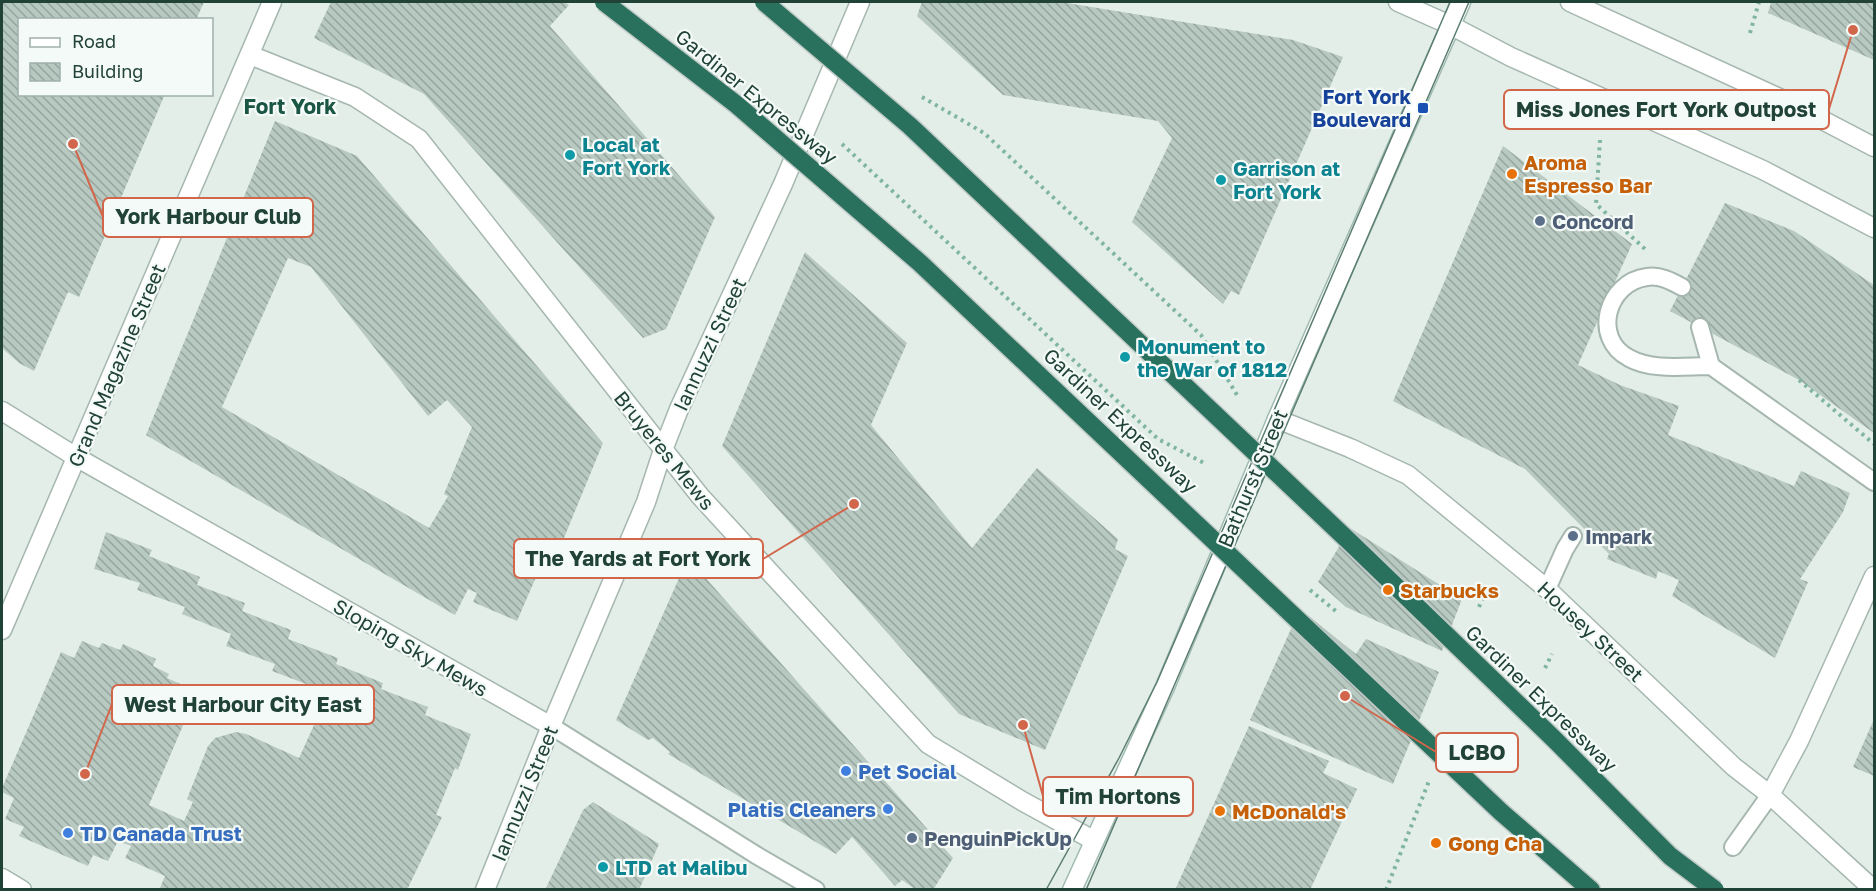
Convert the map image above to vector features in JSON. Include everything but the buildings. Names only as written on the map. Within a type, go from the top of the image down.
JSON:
[{"type":"highway","name":"Gardiner Expressway","points":[[604,2],[737,105],[920,263],[1501,812],[1591,890]]},
{"type":"highway","name":"Gardiner Expressway","points":[[764,2],[936,151],[1352,544],[1548,733],[1706,890]]},
{"type":"highway","points":[[1501,812],[1573,890]]},
{"type":"highway","points":[[1670,856],[1715,890]]},
{"type":"street","name":"Grand Magazine Street","points":[[2,630],[273,2]]},
{"type":"street","name":"Iannuzzi Street","points":[[485,890],[551,726],[646,502],[679,409],[783,184],[861,2]]},
{"type":"street","points":[[1398,2],[1450,25],[1511,57],[1763,170],[1875,228]]},
{"type":"street","name":"Bathurst Street","points":[[1072,890],[1165,687],[1276,418],[1461,2]]},
{"type":"street","points":[[1570,2],[1788,102],[1875,147]]},
{"type":"street","name":"Bruyeres Mews","points":[[250,55],[355,97],[419,140],[700,496],[928,744],[1022,801],[1093,840]]},
{"type":"street","name":"Sloping Sky Mews","points":[[2,411],[76,457],[551,726]]},
{"type":"street","name":"Housey Street","points":[[1276,418],[1408,475],[1547,589],[1734,767],[1770,795],[1874,890]]},
{"type":"street","points":[[1770,795],[1799,741],[1875,576]]},
{"type":"street","points":[[2,878],[22,890]]},
{"type":"lane","points":[[1682,287],[1665,278],[1647,276],[1632,281],[1614,297],[1609,312],[1607,331],[1614,348],[1630,359],[1654,366],[1711,366],[1875,482]]},
{"type":"lane","points":[[1700,327],[1711,366]]},
{"type":"lane","points":[[1547,589],[1573,536]]},
{"type":"lane","name":"Sloping Sky Mews","points":[[551,726],[756,855],[816,890]]},
{"type":"lane","points":[[1733,847],[1770,795]]},
{"type":"path","points":[[1749,33],[1758,2]]},
{"type":"path","points":[[914,92],[984,133],[1201,335],[1237,395]]},
{"type":"path","points":[[1600,140],[1596,204],[1650,253]]},
{"type":"path","points":[[842,144],[1158,439],[1206,464]]},
{"type":"path","points":[[1799,380],[1875,444]]},
{"type":"path","points":[[1479,607],[1485,593]]},
{"type":"path","points":[[1545,668],[1552,654]]},
{"type":"path","points":[[1386,890],[1431,777]]},
{"type":"tram line","points":[[1046,890],[1119,758],[1157,682],[1450,2]]},
{"type":"tram line","points":[[1086,890],[1469,2]]},
{"type":"place","name":"Miss Jones Fort York Outpost","points":[[1853,30]]},
{"type":"place","name":"Fort York Boulevard","points":[[1423,108]]},
{"type":"place","name":"York Harbour Club","points":[[73,144]]},
{"type":"place","name":"Local at Fort York","points":[[570,155]]},
{"type":"place","name":"Aroma Espresso Bar","points":[[1512,174]]},
{"type":"place","name":"Garrison at Fort York","points":[[1221,180]]},
{"type":"place","name":"Concord","points":[[1540,221]]},
{"type":"place","name":"Monument to the War of 1812","points":[[1125,357]]},
{"type":"place","name":"The Yards at Fort York","points":[[854,504]]},
{"type":"place","name":"Impark","points":[[1573,536]]},
{"type":"place","name":"Starbucks","points":[[1388,590]]},
{"type":"place","name":"LCBO","points":[[1345,696]]},
{"type":"place","name":"Tim Hortons","points":[[1023,725]]},
{"type":"place","name":"Pet Social","points":[[846,771]]},
{"type":"place","name":"West Harbour City East","points":[[85,774]]},
{"type":"place","name":"Platis Cleaners","points":[[888,809]]},
{"type":"place","name":"McDonald's","points":[[1220,811]]},
{"type":"place","name":"TD Canada Trust","points":[[68,833]]},
{"type":"place","name":"PenguinPickUp","points":[[912,838]]},
{"type":"place","name":"Gong Cha","points":[[1436,843]]},
{"type":"place","name":"LTD at Malibu","points":[[603,867]]},
{"type":"district","name":"Fort York","points":[[290,106]]}]
